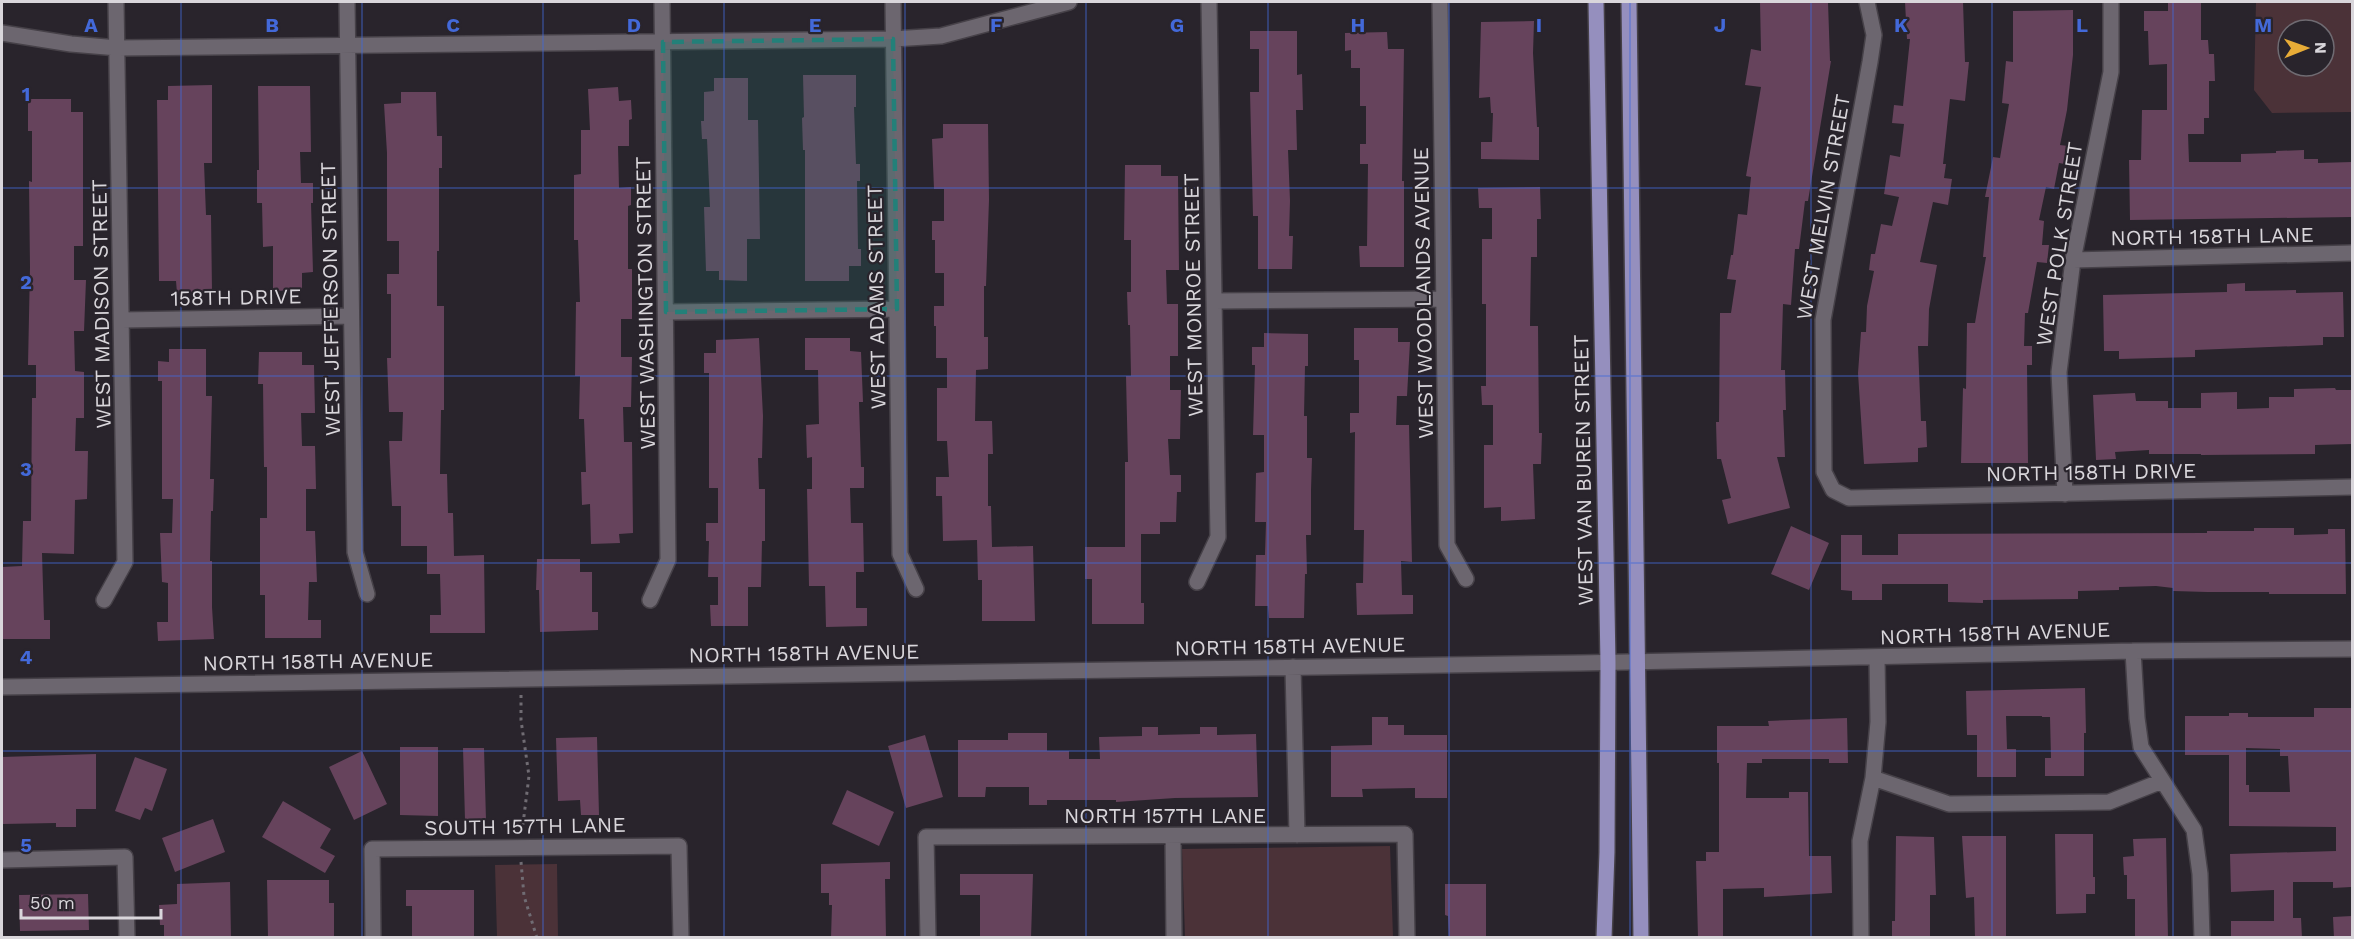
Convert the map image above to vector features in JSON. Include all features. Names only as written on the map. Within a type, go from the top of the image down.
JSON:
[{"type":"main road","name":"WEST VAN BUREN STREET","points":[[1596,2],[1608,663],[1604,938]]},
{"type":"main road","points":[[1629,2],[1641,938]]},
{"type":"street","name":"WEST MADISON STREET","points":[[104,600],[125,562],[117,2]]},
{"type":"street","name":"WEST JEFFERSON STREET","points":[[347,2],[355,552],[368,594]]},
{"type":"street","name":"WEST WASHINGTON STREET","points":[[650,600],[668,560],[663,2]]},
{"type":"street","name":"WEST ADAMS STREET","points":[[893,2],[900,554],[916,589]]},
{"type":"street","points":[[2,33],[71,44],[118,48],[894,39],[941,36],[1070,2]]},
{"type":"street","name":"WEST MONROE STREET","points":[[1197,582],[1218,537],[1209,2]]},
{"type":"street","name":"WEST WOODLANDS AVENUE","points":[[1440,2],[1447,545],[1466,579]]},
{"type":"street","name":"WEST MELVIN STREET","points":[[1833,490],[1824,472],[1823,320],[1874,35],[1867,2]]},
{"type":"street","name":"WEST POLK STREET","points":[[2065,494],[2060,372],[2073,260],[2111,72],[2111,2]]},
{"type":"street","name":"NORTH 158TH LANE","points":[[2073,260],[2352,253]]},
{"type":"street","points":[[1214,301],[1444,299]]},
{"type":"street","points":[[666,312],[897,309]]},
{"type":"street","name":"158TH DRIVE","points":[[122,320],[351,316]]},
{"type":"street","name":"NORTH 158TH DRIVE","points":[[1833,490],[1849,498],[2352,487]]},
{"type":"street","name":"NORTH 158TH AVENUE","points":[[2,687],[1608,663],[2133,651],[2352,649]]},
{"type":"street","points":[[2133,651],[2141,747],[2194,830],[2200,874],[2202,938]]},
{"type":"street","points":[[1861,938],[1860,841],[1873,778],[1878,722],[1877,658]]},
{"type":"street","points":[[1293,667],[1297,835]]},
{"type":"street","points":[[1873,778],[1949,804],[2109,802],[2162,781]]},
{"type":"street","name":"NORTH 157TH LANE","points":[[928,938],[926,837],[1405,834],[1407,938]]},
{"type":"street","points":[[1173,836],[1174,938]]},
{"type":"street","name":"SOUTH 157TH LANE","points":[[373,938],[372,849],[679,846],[681,938]]},
{"type":"street","points":[[2,860],[125,858],[127,938]]},
{"type":"path","points":[[522,679],[521,720],[529,776],[524,807],[521,871],[524,896],[537,938]]},
{"type":"highlighted area","points":[[893,39],[897,309],[666,312],[663,42]]},
{"type":"shaded area","points":[[2256,2],[2352,2],[2352,112],[2272,113],[2254,90]]},
{"type":"shaded area","points":[[1390,846],[1393,937],[1185,937],[1182,849]]},
{"type":"shaded area","points":[[557,864],[558,937],[497,937],[495,865]]},
{"type":"building","points":[[1760,2],[1828,2],[1831,61],[1808,201],[1805,201],[1799,249],[1795,249],[1791,305],[1783,304],[1781,370],[1785,370],[1786,410],[1783,410],[1785,457],[1777,457],[1790,508],[1728,524],[1722,500],[1731,498],[1721,459],[1717,459],[1720,313],[1731,313],[1736,280],[1727,279],[1731,255],[1733,255],[1738,214],[1747,215],[1751,177],[1746,176],[1761,87],[1745,85],[1751,49],[1761,51]]},
{"type":"building","points":[[1905,2],[1963,2],[1965,62],[1969,62],[1965,101],[1950,99],[1943,164],[1946,164],[1944,178],[1952,179],[1948,205],[1933,202],[1920,262],[1937,265],[1929,309],[1928,346],[1918,346],[1921,421],[1926,421],[1927,447],[1918,448],[1918,462],[1864,464],[1858,373],[1861,332],[1866,332],[1867,306],[1874,271],[1869,270],[1871,254],[1875,254],[1881,224],[1892,226],[1899,197],[1884,194],[1890,155],[1900,157],[1904,124],[1892,123],[1894,105],[1903,106],[1910,39],[1907,39]]},
{"type":"building","points":[[2168,2],[2201,2],[2201,40],[2208,40],[2209,54],[2214,54],[2215,81],[2209,81],[2209,118],[2204,118],[2204,134],[2188,134],[2189,162],[2241,162],[2241,154],[2304,150],[2304,159],[2318,159],[2318,163],[2352,162],[2352,217],[2130,220],[2129,160],[2141,160],[2142,110],[2167,110],[2167,64],[2149,65],[2148,31],[2144,31],[2144,11],[2168,11]]},
{"type":"building","points":[[2073,10],[2073,55],[2067,110],[2060,145],[2068,146],[2065,164],[2059,163],[2054,189],[2046,187],[2039,220],[2044,221],[2042,245],[2049,245],[2047,263],[2037,262],[2028,313],[2025,313],[2024,346],[2032,346],[2032,365],[2027,365],[2028,463],[1961,463],[1963,388],[1966,389],[1967,323],[1975,323],[1986,257],[1983,257],[1989,197],[1985,197],[1993,157],[2000,158],[2009,104],[2002,103],[2006,61],[2013,62],[2013,11]]},
{"type":"building","points":[[1534,21],[1533,53],[1537,127],[1539,127],[1539,160],[1481,159],[1481,142],[1492,142],[1493,113],[1491,113],[1490,97],[1479,98],[1481,22]]},
{"type":"building","points":[[1250,31],[1297,31],[1297,75],[1302,74],[1303,110],[1296,110],[1297,150],[1288,150],[1289,236],[1293,236],[1292,269],[1258,269],[1258,216],[1253,216],[1250,92],[1259,92],[1259,49],[1250,49]]},
{"type":"building","points":[[1387,32],[1388,49],[1404,49],[1402,181],[1404,181],[1404,267],[1360,267],[1359,246],[1367,246],[1368,164],[1360,164],[1360,144],[1366,144],[1366,106],[1360,106],[1360,68],[1351,68],[1351,50],[1345,51],[1345,33]]},
{"type":"building","points":[[803,75],[856,75],[856,107],[854,107],[856,164],[860,164],[860,181],[857,181],[858,249],[861,249],[861,266],[849,266],[849,281],[805,281]]},
{"type":"building","points":[[714,78],[748,78],[748,120],[758,120],[760,239],[747,239],[747,281],[719,280],[719,271],[706,271],[704,207],[710,207],[707,139],[702,139],[701,121],[704,121],[704,92],[714,91]]},
{"type":"building","points":[[212,85],[212,163],[204,163],[206,215],[211,215],[212,291],[177,293],[176,281],[159,281],[157,100],[168,100],[168,86]]},
{"type":"building","points":[[258,86],[310,86],[311,152],[300,152],[301,183],[313,183],[313,203],[311,203],[313,272],[302,273],[302,290],[273,291],[273,246],[263,247],[262,203],[257,203]]},
{"type":"building","points":[[618,87],[619,101],[631,100],[632,119],[629,120],[629,146],[618,146],[619,188],[631,187],[631,205],[628,206],[628,269],[632,269],[632,319],[621,319],[621,357],[632,357],[631,407],[623,407],[624,442],[632,442],[633,533],[619,534],[620,543],[591,544],[590,504],[582,505],[581,472],[586,472],[584,419],[579,419],[580,376],[575,376],[576,302],[580,302],[578,240],[574,240],[574,175],[581,174],[581,130],[590,130],[588,89]]},
{"type":"building","points":[[401,92],[436,92],[437,136],[442,136],[442,168],[439,168],[437,306],[444,306],[444,410],[441,410],[440,474],[447,474],[448,513],[453,513],[454,556],[484,555],[485,633],[430,633],[430,615],[441,615],[440,574],[427,574],[427,546],[401,546],[401,506],[392,506],[389,441],[402,441],[403,412],[389,412],[387,358],[391,358],[391,294],[387,294],[387,274],[399,274],[399,241],[387,241],[387,153],[384,104],[401,103]]},
{"type":"building","points":[[28,99],[71,99],[71,112],[83,112],[83,246],[74,246],[74,280],[86,280],[84,331],[74,331],[75,371],[84,372],[84,418],[76,418],[75,451],[88,451],[87,499],[75,500],[74,554],[42,553],[44,620],[50,620],[50,639],[2,639],[2,567],[22,566],[23,521],[31,521],[32,398],[36,398],[36,365],[28,365],[29,181],[32,182],[32,131],[28,131]]},
{"type":"building","points":[[943,124],[988,124],[989,200],[986,286],[984,286],[984,337],[988,337],[988,369],[976,370],[975,421],[992,421],[993,454],[988,454],[988,506],[991,506],[992,547],[1033,546],[1035,621],[982,621],[982,580],[978,580],[977,540],[943,541],[942,496],[936,496],[936,477],[949,477],[947,441],[937,441],[937,388],[947,388],[947,358],[936,358],[934,306],[944,306],[944,273],[935,273],[935,240],[932,240],[932,221],[944,221],[944,189],[934,189],[932,139],[943,138]]},
{"type":"building","points":[[1125,165],[1161,165],[1161,176],[1178,176],[1179,270],[1166,270],[1167,304],[1178,304],[1178,356],[1170,356],[1170,390],[1181,390],[1180,439],[1168,439],[1170,475],[1181,475],[1181,492],[1177,492],[1176,522],[1160,522],[1160,534],[1141,534],[1141,603],[1144,603],[1144,624],[1092,624],[1092,579],[1085,579],[1085,547],[1125,547],[1125,462],[1128,462],[1126,376],[1131,376],[1127,292],[1131,292],[1131,240],[1124,240]]},
{"type":"building","points":[[1540,187],[1541,219],[1537,219],[1537,257],[1531,257],[1530,326],[1538,326],[1539,433],[1542,433],[1541,464],[1533,464],[1535,519],[1501,521],[1501,507],[1484,508],[1484,445],[1493,445],[1493,405],[1482,405],[1481,386],[1486,386],[1486,304],[1482,304],[1482,239],[1492,239],[1492,208],[1479,208],[1478,188]]},
{"type":"building","points":[[2245,283],[2245,291],[2343,292],[2344,337],[2323,337],[2323,345],[2195,350],[2195,357],[2119,359],[2119,351],[2104,351],[2103,295],[2227,292],[2227,284]]},
{"type":"building","points":[[1354,328],[1398,328],[1398,342],[1410,342],[1407,396],[1397,396],[1396,425],[1409,425],[1412,562],[1401,561],[1402,595],[1413,595],[1413,614],[1357,615],[1356,583],[1363,583],[1364,530],[1354,530],[1355,432],[1350,433],[1350,413],[1359,413],[1359,360],[1354,360]]},
{"type":"building","points":[[1264,333],[1308,334],[1304,416],[1307,416],[1307,458],[1312,458],[1311,535],[1306,535],[1307,574],[1305,574],[1304,618],[1269,618],[1268,606],[1255,606],[1256,555],[1265,555],[1266,522],[1255,522],[1256,473],[1264,472],[1264,435],[1253,435],[1255,365],[1252,365],[1252,347],[1264,347]]},
{"type":"building","points":[[759,338],[763,416],[762,458],[758,458],[759,489],[765,489],[765,541],[762,541],[761,587],[748,587],[748,626],[711,626],[710,605],[718,605],[718,577],[708,577],[709,541],[706,541],[706,523],[718,523],[718,488],[709,488],[709,373],[704,373],[704,353],[716,353],[716,340]]},
{"type":"building","points":[[805,338],[850,338],[850,351],[861,352],[863,402],[859,402],[864,488],[850,488],[851,523],[863,523],[864,572],[856,572],[856,608],[867,608],[867,626],[826,627],[825,586],[809,586],[807,489],[812,489],[812,457],[807,458],[806,425],[819,424],[818,370],[805,370]]},
{"type":"building","points":[[169,349],[206,349],[206,396],[212,396],[210,479],[214,479],[210,561],[212,561],[214,639],[158,641],[157,622],[168,622],[168,583],[162,582],[160,533],[172,533],[173,499],[162,499],[162,381],[158,381],[158,361],[169,362]]},
{"type":"building","points":[[259,352],[302,352],[302,365],[314,365],[315,413],[301,413],[302,446],[315,446],[316,489],[306,489],[306,531],[315,531],[317,582],[309,582],[308,620],[321,620],[321,638],[265,638],[265,595],[260,595],[260,518],[267,518],[267,467],[264,467],[263,384],[258,384]]},
{"type":"building","points":[[2335,388],[2336,390],[2352,390],[2352,444],[2315,445],[2315,454],[2149,454],[2149,450],[2115,452],[2116,459],[2096,460],[2093,395],[2135,393],[2136,401],[2168,401],[2168,408],[2201,408],[2201,393],[2237,392],[2237,409],[2269,408],[2269,397],[2294,397],[2294,389]]},
{"type":"building","points":[[1791,526],[1829,543],[1809,590],[1771,574]]},
{"type":"building","points":[[2254,528],[2294,528],[2294,535],[2328,534],[2328,529],[2345,529],[2346,594],[2173,591],[2173,588],[2156,586],[2078,591],[2078,599],[1983,600],[1983,603],[1948,602],[1948,584],[1882,584],[1882,600],[1852,600],[1852,591],[1841,590],[1841,535],[1862,535],[1862,555],[1898,555],[1898,534],[2207,533],[2207,531],[2254,531]]},
{"type":"building","points":[[537,559],[580,559],[580,572],[592,572],[592,612],[598,612],[598,630],[540,632],[539,590],[536,590]]},
{"type":"building","points":[[2085,688],[2084,776],[2045,776],[2045,758],[2051,758],[2050,717],[2006,716],[2007,749],[2016,749],[2016,777],[1977,777],[1977,735],[1967,735],[1966,691]]},
{"type":"building","points":[[2314,708],[2352,708],[2351,887],[2333,888],[2333,882],[2293,882],[2293,918],[2301,918],[2302,938],[2231,938],[2231,921],[2274,921],[2274,890],[2231,892],[2230,854],[2336,851],[2336,827],[2229,826],[2229,755],[2185,755],[2185,716],[2229,716],[2229,713],[2248,713],[2248,717],[2314,717]],"holes":[[[2246,748],[2280,749],[2280,756],[2288,756],[2290,792],[2249,792],[2249,785],[2246,785]]]},
{"type":"building","points":[[1372,717],[1388,717],[1388,725],[1404,725],[1404,735],[1447,735],[1447,798],[1415,798],[1415,788],[1362,789],[1363,797],[1331,797],[1331,746],[1372,745]]},
{"type":"building","points":[[1847,718],[1848,763],[1829,763],[1829,759],[1762,759],[1762,763],[1747,763],[1746,798],[1789,798],[1789,792],[1808,792],[1809,856],[1831,856],[1832,893],[1764,897],[1764,888],[1723,889],[1723,938],[1698,938],[1696,861],[1706,861],[1706,852],[1719,852],[1717,726],[1769,726],[1768,721]]},
{"type":"building","points":[[1142,727],[1158,727],[1158,735],[1200,734],[1200,727],[1217,727],[1217,735],[1256,734],[1258,797],[1175,798],[1116,802],[1116,800],[1047,800],[1047,805],[1029,805],[1029,787],[986,787],[985,797],[958,797],[958,740],[1008,740],[1008,733],[1047,733],[1047,751],[1069,751],[1069,759],[1100,759],[1099,737],[1142,736]]},
{"type":"building","points":[[925,735],[943,797],[906,808],[888,746]]},
{"type":"building","points":[[597,737],[599,815],[581,815],[580,800],[558,801],[556,738]]},
{"type":"building","points":[[400,747],[438,747],[438,816],[400,815]]},
{"type":"building","points":[[463,748],[484,748],[486,820],[465,820]]},
{"type":"building","points":[[362,751],[387,804],[354,820],[329,767]]},
{"type":"building","points":[[96,754],[96,809],[76,809],[76,827],[56,827],[56,823],[2,824],[2,757]]},
{"type":"building","points":[[135,757],[167,769],[152,811],[145,808],[140,820],[115,811]]},
{"type":"building","points":[[847,790],[894,812],[879,846],[832,824]]},
{"type":"building","points":[[283,801],[331,829],[320,848],[335,856],[325,873],[262,837]]},
{"type":"building","points":[[213,819],[225,852],[175,872],[162,838]]},
{"type":"building","points":[[2055,834],[2093,834],[2095,894],[2086,894],[2086,913],[2056,914]]},
{"type":"building","points":[[1896,836],[1934,837],[1936,895],[1930,895],[1930,938],[1892,938],[1892,921],[1895,921]]},
{"type":"building","points":[[1962,836],[2006,836],[2006,938],[1975,938],[1974,897],[1966,898]]},
{"type":"building","points":[[2166,838],[2168,938],[2135,938],[2135,899],[2127,899],[2127,875],[2124,875],[2123,857],[2134,856],[2133,839]]},
{"type":"building","points":[[890,862],[890,879],[885,879],[886,938],[831,938],[832,905],[829,905],[829,893],[821,893],[821,864]]},
{"type":"building","points":[[960,874],[1033,874],[1031,938],[980,938],[980,895],[960,895]]},
{"type":"building","points":[[267,880],[329,880],[329,903],[334,903],[334,938],[268,938]]},
{"type":"building","points":[[230,882],[231,938],[164,938],[164,925],[160,925],[159,905],[177,904],[177,884]]},
{"type":"building","points":[[1445,884],[1486,884],[1486,938],[1449,938],[1448,916],[1445,915]]},
{"type":"building","points":[[406,890],[474,890],[474,938],[412,938],[412,906],[406,906]]},
{"type":"building","points":[[88,894],[89,930],[20,931],[19,895]]},
{"type":"building","points":[[2352,916],[2352,938],[2334,938],[2333,917]]}]
